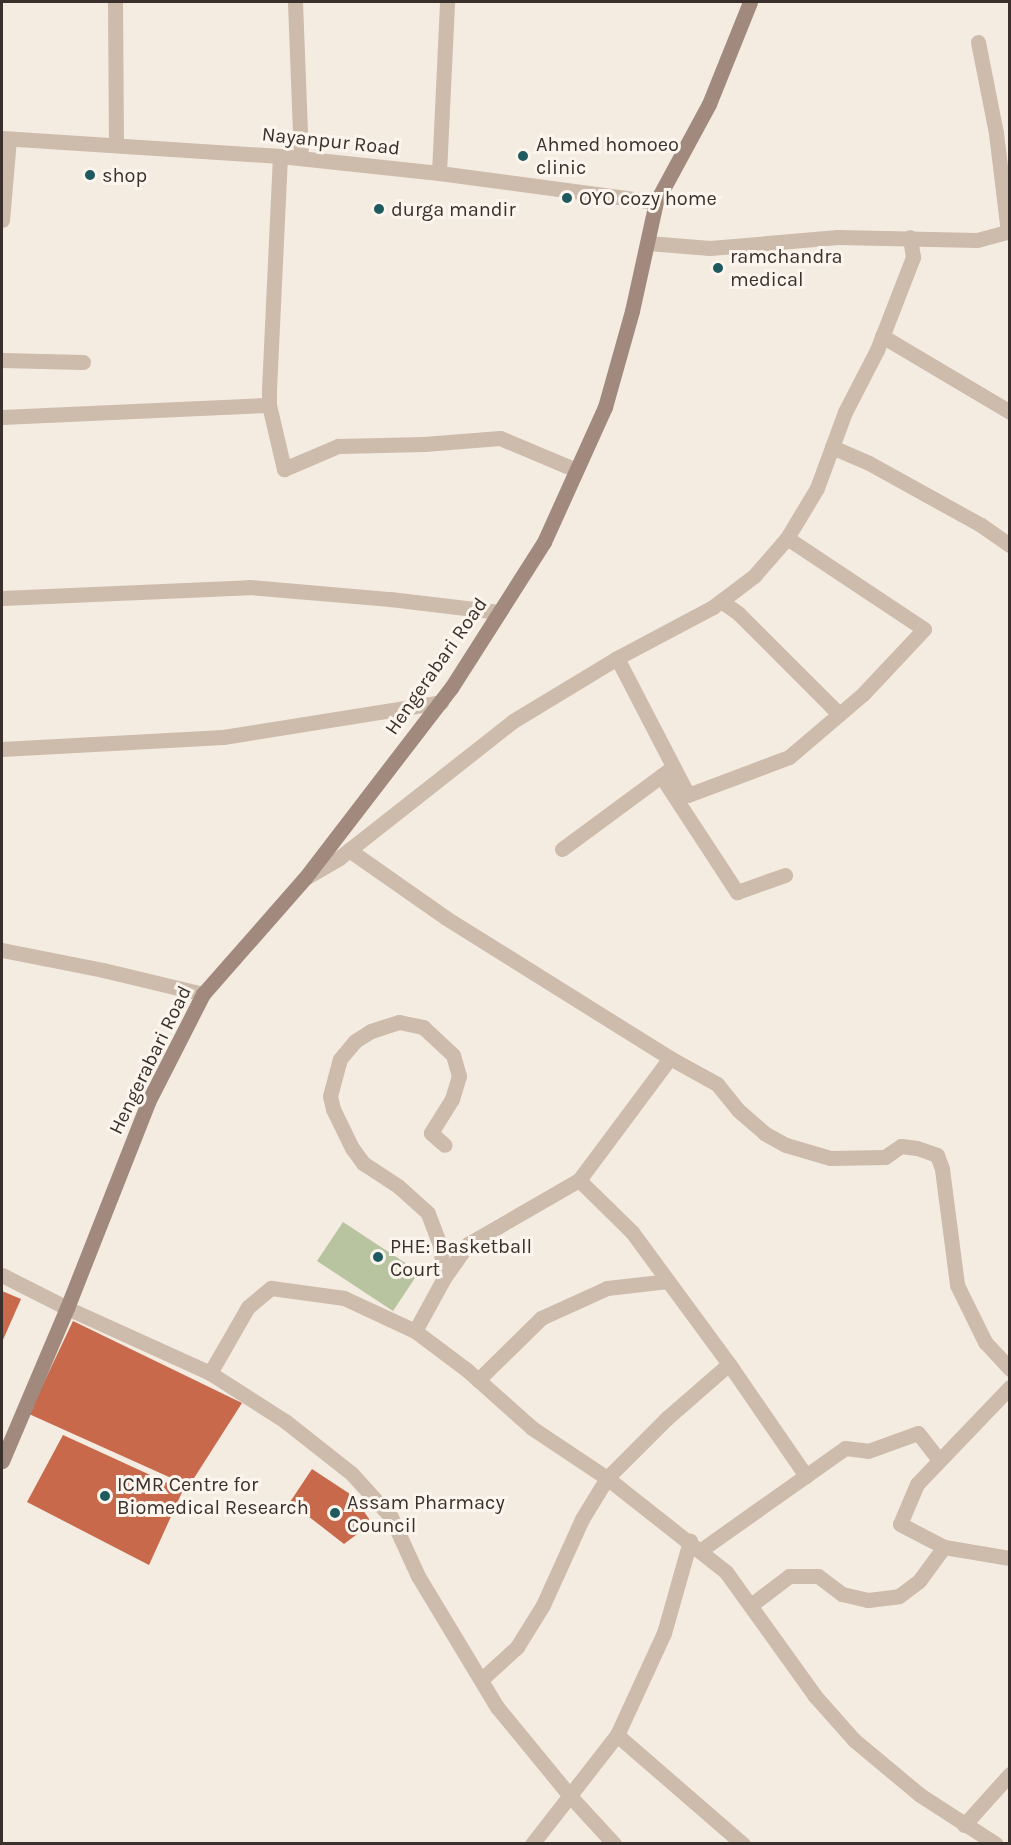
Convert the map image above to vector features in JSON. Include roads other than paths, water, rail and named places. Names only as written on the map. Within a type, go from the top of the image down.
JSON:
[{"type":"main road","name":"Hengerabari Road","points":[[3,1453],[67,1308],[148,1102],[203,994],[305,878],[441,702],[544,542],[605,407],[648,243],[656,202],[709,104],[750,2]]},
{"type":"street","points":[[115,2],[116,145]]},
{"type":"street","points":[[294,2],[301,158]]},
{"type":"street","points":[[439,173],[447,2]]},
{"type":"street","points":[[648,243],[710,248],[838,237],[977,240],[1009,231],[996,133],[978,42]]},
{"type":"street","points":[[2,220],[5,138]]},
{"type":"street","name":"Nayanpur Road","points":[[5,138],[301,158],[439,173],[656,202]]},
{"type":"street","points":[[280,156],[269,405],[284,470],[338,446],[424,444],[500,438],[576,470]]},
{"type":"street","points":[[305,878],[349,850],[513,721],[617,658],[721,601],[754,576],[787,538],[817,488],[844,412],[882,336],[913,257],[910,237]]},
{"type":"street","points":[[882,336],[1010,412]]},
{"type":"street","points":[[2,360],[83,362]]},
{"type":"street","points":[[2,417],[269,405]]},
{"type":"street","points":[[832,447],[869,463],[971,520],[1010,545]]},
{"type":"street","points":[[617,658],[688,795],[789,757],[863,694],[924,630],[787,538]]},
{"type":"street","points":[[2,598],[249,588],[390,599],[499,612]]},
{"type":"street","points":[[721,601],[738,613],[839,714]]},
{"type":"street","points":[[2,749],[223,737],[441,702]]},
{"type":"street","points":[[562,849],[673,766]]},
{"type":"street","points":[[661,776],[737,892],[785,875]]},
{"type":"street","points":[[349,850],[446,918],[670,1058],[717,1084],[738,1110],[764,1133],[786,1145],[830,1158],[885,1157],[901,1146],[917,1148],[937,1155],[942,1169],[957,1285],[985,1342],[1010,1370]]},
{"type":"street","points":[[2,950],[103,970],[203,994]]},
{"type":"street","points":[[444,1278],[440,1245],[428,1213],[398,1186],[363,1163],[352,1148],[333,1109],[330,1096],[340,1059],[355,1041],[371,1031],[399,1022],[423,1027],[453,1055],[459,1076],[452,1099],[431,1133],[445,1145]]},
{"type":"street","points":[[415,1331],[444,1278],[468,1244],[579,1180],[670,1058]]},
{"type":"street","points":[[579,1180],[632,1232],[729,1364],[806,1476]]},
{"type":"street","points":[[2,1275],[67,1308],[210,1373],[285,1421],[352,1474],[391,1517],[418,1576],[483,1678],[497,1707],[571,1797],[614,1844]]},
{"type":"street","points":[[478,1380],[541,1318],[607,1287],[668,1281]]},
{"type":"street","points":[[210,1373],[248,1307],[271,1288],[344,1298],[415,1331],[478,1380],[531,1428],[608,1478],[726,1572],[815,1695],[854,1740],[920,1795],[996,1844]]},
{"type":"street","points":[[483,1678],[517,1647],[543,1605],[582,1518],[608,1478],[667,1418],[729,1364]]},
{"type":"street","points":[[1010,1387],[917,1484],[900,1524],[944,1547],[1010,1558]]},
{"type":"street","points":[[532,1844],[571,1797],[617,1735],[664,1633],[696,1546],[806,1476],[845,1448],[868,1451],[918,1433],[939,1460]]},
{"type":"street","points":[[751,1605],[789,1576],[818,1576],[842,1594],[868,1600],[899,1596],[919,1581],[944,1547]]},
{"type":"street","points":[[617,1735],[743,1844]]},
{"type":"street","points":[[964,1825],[1010,1774]]},
{"type":"place","name":"Ahmed homoeo clinic","points":[[523,156]]},
{"type":"place","name":"shop","points":[[90,175]]},
{"type":"place","name":"OYO cozy home","points":[[567,198]]},
{"type":"place","name":"durga mandir","points":[[379,209]]},
{"type":"place","name":"ramchandra medical","points":[[718,268]]},
{"type":"place","name":"PHE: Basketball Court","points":[[378,1257]]},
{"type":"place","name":"ICMR Centre for Biomedical Research","points":[[105,1496]]},
{"type":"place","name":"Assam Pharmacy Council","points":[[335,1513]]}]
